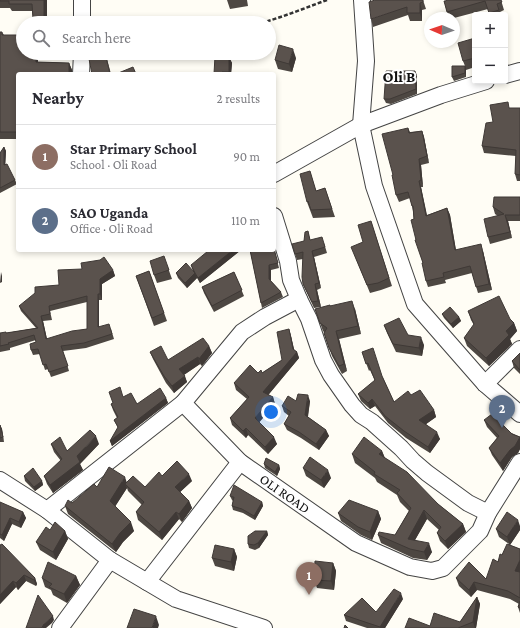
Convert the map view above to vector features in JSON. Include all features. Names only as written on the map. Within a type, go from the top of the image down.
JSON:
[{"type":"street","points":[[82,0],[82,16]]},
{"type":"street","points":[[362,0],[366,61],[361,125],[374,186],[415,304],[485,384],[520,414]]},
{"type":"street","points":[[81,72],[82,60]]},
{"type":"street","points":[[508,74],[520,71]]},
{"type":"street","points":[[276,173],[361,125],[441,95],[476,84]]},
{"type":"street","points":[[276,222],[288,261],[291,280],[298,300],[309,319],[327,369],[352,405],[361,415],[372,422],[431,476],[444,484],[468,503],[488,513]]},
{"type":"street","points":[[46,510],[183,403],[242,332],[265,317],[298,300]]},
{"type":"street","points":[[485,384],[520,349]]},
{"type":"street","name":"OLI ROAD","points":[[183,403],[240,462],[356,543],[410,567],[421,570],[432,571],[443,568],[480,531],[488,513],[520,462]]},
{"type":"street","points":[[147,582],[240,462]]},
{"type":"street","points":[[0,480],[46,510],[110,560],[176,599],[264,628]]},
{"type":"street","points":[[60,628],[110,560]]},
{"type":"path","points":[[276,19],[327,0]]},
{"type":"building","points":[[44,0],[44,16],[33,16],[32,4],[9,4],[9,1],[0,1]]},
{"type":"building","points":[[375,0],[423,0],[423,2],[420,3],[420,13],[407,13],[407,7],[371,19],[369,2]]},
{"type":"building","points":[[501,0],[502,2],[497,4],[499,10],[492,12],[489,12],[485,1],[447,12],[444,1]]},
{"type":"building","points":[[0,32],[2,32],[2,35],[16,35],[16,60],[69,63],[69,72],[16,72],[16,132],[0,132]]},
{"type":"building","points":[[472,39],[472,59],[463,61],[459,48],[460,42]]},
{"type":"building","points":[[279,45],[293,49],[289,64],[275,60]]},
{"type":"building","points":[[89,60],[107,60],[110,72],[92,72]]},
{"type":"building","points":[[215,60],[229,60],[229,72],[214,72]]},
{"type":"building","points":[[452,66],[465,66],[465,73],[452,77]]},
{"type":"building","points":[[133,67],[135,72],[121,72]]},
{"type":"building","points":[[386,71],[415,71],[416,89],[390,99],[384,99]]},
{"type":"building","points":[[508,102],[509,108],[520,108],[520,175],[515,174],[516,150],[482,146],[486,123],[493,122],[490,105]]},
{"type":"building","points":[[408,128],[409,133],[422,131],[427,156],[419,159],[421,180],[419,181],[426,216],[447,208],[455,250],[481,244],[489,284],[476,287],[470,266],[443,273],[444,277],[426,281],[423,263],[415,240],[411,220],[414,219],[413,206],[408,192],[396,195],[393,175],[382,134]]},
{"type":"building","points":[[4,147],[4,165],[7,164],[15,180],[0,188],[0,153]]},
{"type":"building","points":[[310,171],[316,191],[325,188],[332,209],[311,210],[308,201],[307,202],[300,174]]},
{"type":"building","points":[[494,197],[520,197],[520,215],[505,215],[510,232],[488,237],[484,219],[504,214],[493,207]]},
{"type":"building","points":[[371,221],[389,278],[378,283],[367,285],[351,247],[363,242],[358,225]]},
{"type":"building","points":[[308,231],[310,240],[322,237],[325,247],[312,251],[319,283],[315,284],[318,301],[312,302],[303,284],[303,252],[295,254],[292,244],[304,241],[305,232]]},
{"type":"building","points":[[207,252],[230,252],[198,278],[191,265]]},
{"type":"building","points":[[250,252],[275,252],[278,263],[269,265],[269,279],[281,292],[261,303]]},
{"type":"building","points":[[164,256],[169,270],[154,275],[150,261]]},
{"type":"building","points":[[104,257],[113,270],[100,279],[100,294],[98,294],[98,327],[109,324],[112,334],[84,343],[61,346],[68,366],[49,372],[46,364],[43,365],[38,349],[31,350],[30,344],[36,342],[34,335],[0,346],[0,333],[38,328],[19,306],[35,293],[35,287],[59,285],[58,270],[82,269],[81,263],[100,260]],"holes":[[[87,296],[87,329],[72,331],[46,339],[41,316],[50,314],[49,306]]]},
{"type":"building","points":[[186,263],[195,273],[185,283],[176,273]]},
{"type":"building","points":[[149,271],[164,313],[152,318],[136,276]]},
{"type":"building","points":[[234,272],[242,290],[212,306],[202,287]]},
{"type":"building","points":[[499,296],[510,319],[514,323],[506,331],[509,335],[486,358],[464,338],[474,324],[468,311]]},
{"type":"building","points":[[352,301],[358,326],[336,331],[344,364],[339,366],[329,348],[324,333],[327,328],[320,323],[315,309]]},
{"type":"building","points":[[450,307],[459,317],[451,324],[442,314]]},
{"type":"building","points":[[399,318],[408,335],[421,337],[419,348],[393,344],[384,325]]},
{"type":"building","points":[[289,329],[293,349],[297,352],[263,392],[273,397],[255,418],[274,437],[265,447],[246,428],[243,431],[230,418],[249,397],[234,383],[250,365],[258,373],[261,370],[262,373],[282,360],[277,332]]},
{"type":"building","points":[[203,338],[209,346],[199,359],[198,357],[179,369],[185,376],[172,386],[164,376],[150,352],[161,346],[168,360]]},
{"type":"building","points":[[373,348],[382,376],[394,402],[408,391],[411,395],[420,390],[434,410],[419,420],[437,432],[428,447],[385,416],[372,399],[368,403],[358,394],[375,380],[368,363],[366,364],[362,352]]},
{"type":"building","points":[[520,353],[520,370],[512,361]]},
{"type":"building","points":[[120,387],[123,397],[131,393],[137,404],[160,388],[166,398],[110,441],[118,427],[114,420],[118,417],[111,404],[113,403],[109,392]]},
{"type":"building","points":[[298,394],[308,395],[305,415],[326,430],[316,444],[284,424],[291,412],[282,406],[288,396],[296,401]]},
{"type":"building","points":[[492,414],[512,434],[520,437],[515,446],[500,463],[489,448],[499,436],[484,420]]},
{"type":"building","points":[[0,425],[3,437],[0,438]]},
{"type":"building","points":[[90,430],[96,436],[77,456],[80,462],[50,485],[44,476],[62,459],[51,444],[60,437],[67,451]]},
{"type":"building","points":[[364,437],[382,451],[379,454],[407,472],[438,504],[463,524],[445,541],[437,533],[441,527],[424,510],[408,539],[429,543],[424,552],[410,549],[378,535],[379,532],[395,535],[411,508],[397,493],[400,490],[374,474],[375,472],[352,454]]},
{"type":"building","points":[[310,457],[328,470],[321,480],[303,468]]},
{"type":"building","points":[[266,458],[279,465],[275,472],[264,464]]},
{"type":"building","points":[[177,461],[189,474],[175,487],[189,501],[179,514],[176,512],[159,532],[136,512],[144,502],[125,484],[133,476],[145,487],[159,472],[162,476]]},
{"type":"building","points":[[109,467],[125,477],[110,501],[131,522],[112,544],[65,506],[68,500],[72,503],[94,484],[97,487]]},
{"type":"building","points":[[33,468],[42,481],[34,487],[24,476]]},
{"type":"building","points":[[234,485],[262,502],[254,516],[242,509],[232,506],[234,497],[230,496]]},
{"type":"building","points":[[349,500],[378,511],[370,532],[358,527],[338,513]]},
{"type":"building","points":[[0,502],[23,512],[19,522],[10,518],[2,535],[0,534]]},
{"type":"building","points":[[507,512],[518,520],[507,537],[496,529]]},
{"type":"building","points":[[55,522],[65,531],[53,552],[36,542],[46,527],[50,530]]},
{"type":"building","points":[[255,531],[267,531],[258,543],[254,545],[248,544],[248,536]]},
{"type":"building","points":[[2,544],[35,578],[34,580],[24,575],[16,583],[13,581],[0,595],[0,545]]},
{"type":"building","points":[[507,544],[520,549],[520,560],[515,571],[520,572],[520,598],[508,591],[474,582],[469,590],[456,578],[469,562],[486,579],[493,559],[498,562],[500,554],[502,555]]},
{"type":"building","points":[[215,545],[234,549],[231,562],[212,558]]},
{"type":"building","points":[[315,561],[333,563],[331,581],[314,580]]},
{"type":"building","points":[[48,562],[76,576],[64,594],[49,587],[52,584],[42,578]]},
{"type":"building","points":[[394,589],[401,593],[380,627],[344,615],[362,598],[376,612]]},
{"type":"building","points":[[38,595],[53,616],[43,625],[42,628],[26,628]]},
{"type":"building","points":[[477,597],[473,622],[458,628],[405,628],[409,618],[430,626],[434,613],[460,622]]},
{"type":"building","points":[[134,609],[156,616],[152,628],[127,628]]},
{"type":"place","name":"SAO Uganda","points":[[502,428]]},
{"type":"place","name":"Star Primary School","points":[[309,595]]},
{"type":"district","name":"Oli B","points":[[399,76]]}]
